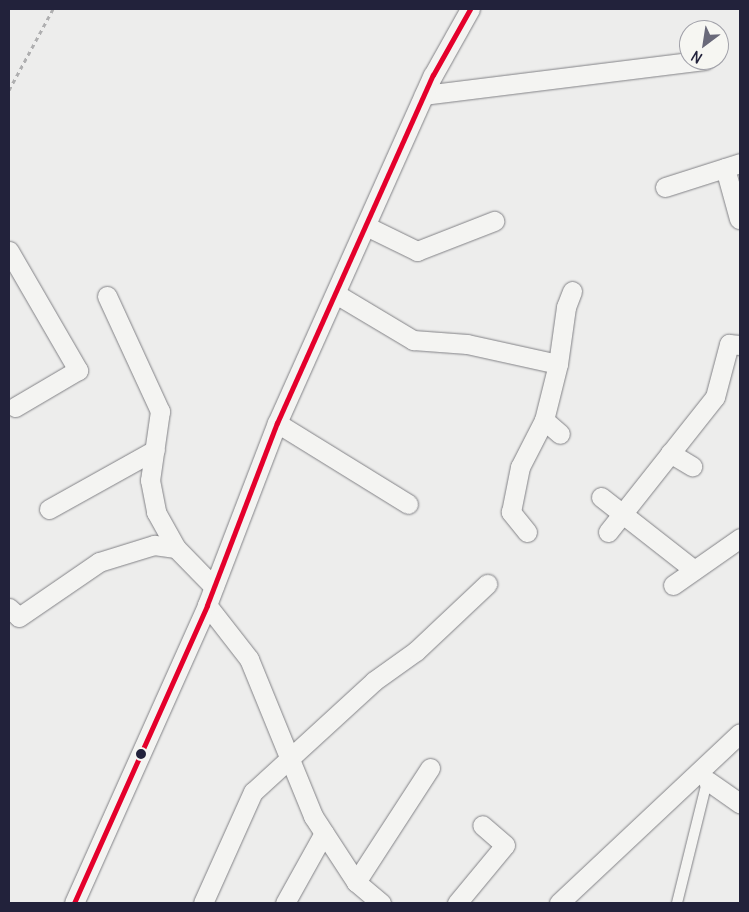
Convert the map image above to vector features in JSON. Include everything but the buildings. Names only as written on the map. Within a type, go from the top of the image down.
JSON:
[{"type":"street","points":[[74,903],[207,605],[278,423],[424,95],[470,9]]},
{"type":"street","points":[[424,95],[679,63]]},
{"type":"street","points":[[665,187],[733,166],[738,220]]},
{"type":"street","points":[[366,226],[416,251],[494,221]]},
{"type":"street","points":[[9,251],[78,370],[15,407]]},
{"type":"street","points":[[527,532],[511,512],[520,467],[544,420],[558,364],[566,307],[572,291]]},
{"type":"street","points":[[336,294],[413,340],[467,344],[558,364]]},
{"type":"street","points":[[107,296],[160,412],[150,480],[156,512],[176,548],[214,587]]},
{"type":"street","points":[[608,532],[715,397],[729,344],[740,346]]},
{"type":"street","points":[[544,420],[560,434]]},
{"type":"street","points":[[278,423],[408,504]]},
{"type":"street","points":[[49,509],[155,450]]},
{"type":"street","points":[[670,453],[692,466]]},
{"type":"street","points":[[600,497],[694,570]]},
{"type":"street","points":[[673,585],[740,538]]},
{"type":"street","points":[[9,608],[19,617],[99,562],[154,545],[176,548]]},
{"type":"street","points":[[203,903],[253,792],[374,681],[416,651],[487,584]]},
{"type":"street","points":[[207,605],[249,659],[313,816],[356,882],[381,903]]},
{"type":"street","points":[[559,903],[740,733]]},
{"type":"street","points":[[356,882],[430,768]]},
{"type":"street","points":[[708,781],[740,803]]},
{"type":"street","points":[[457,903],[505,845],[482,825]]},
{"type":"street","points":[[285,903],[324,832]]},
{"type":"lane","points":[[677,903],[713,758]]},
{"type":"path","points":[[9,90],[53,9]]},
{"type":"transit line","points":[[74,903],[207,605],[277,423],[433,75],[470,9]]}]
